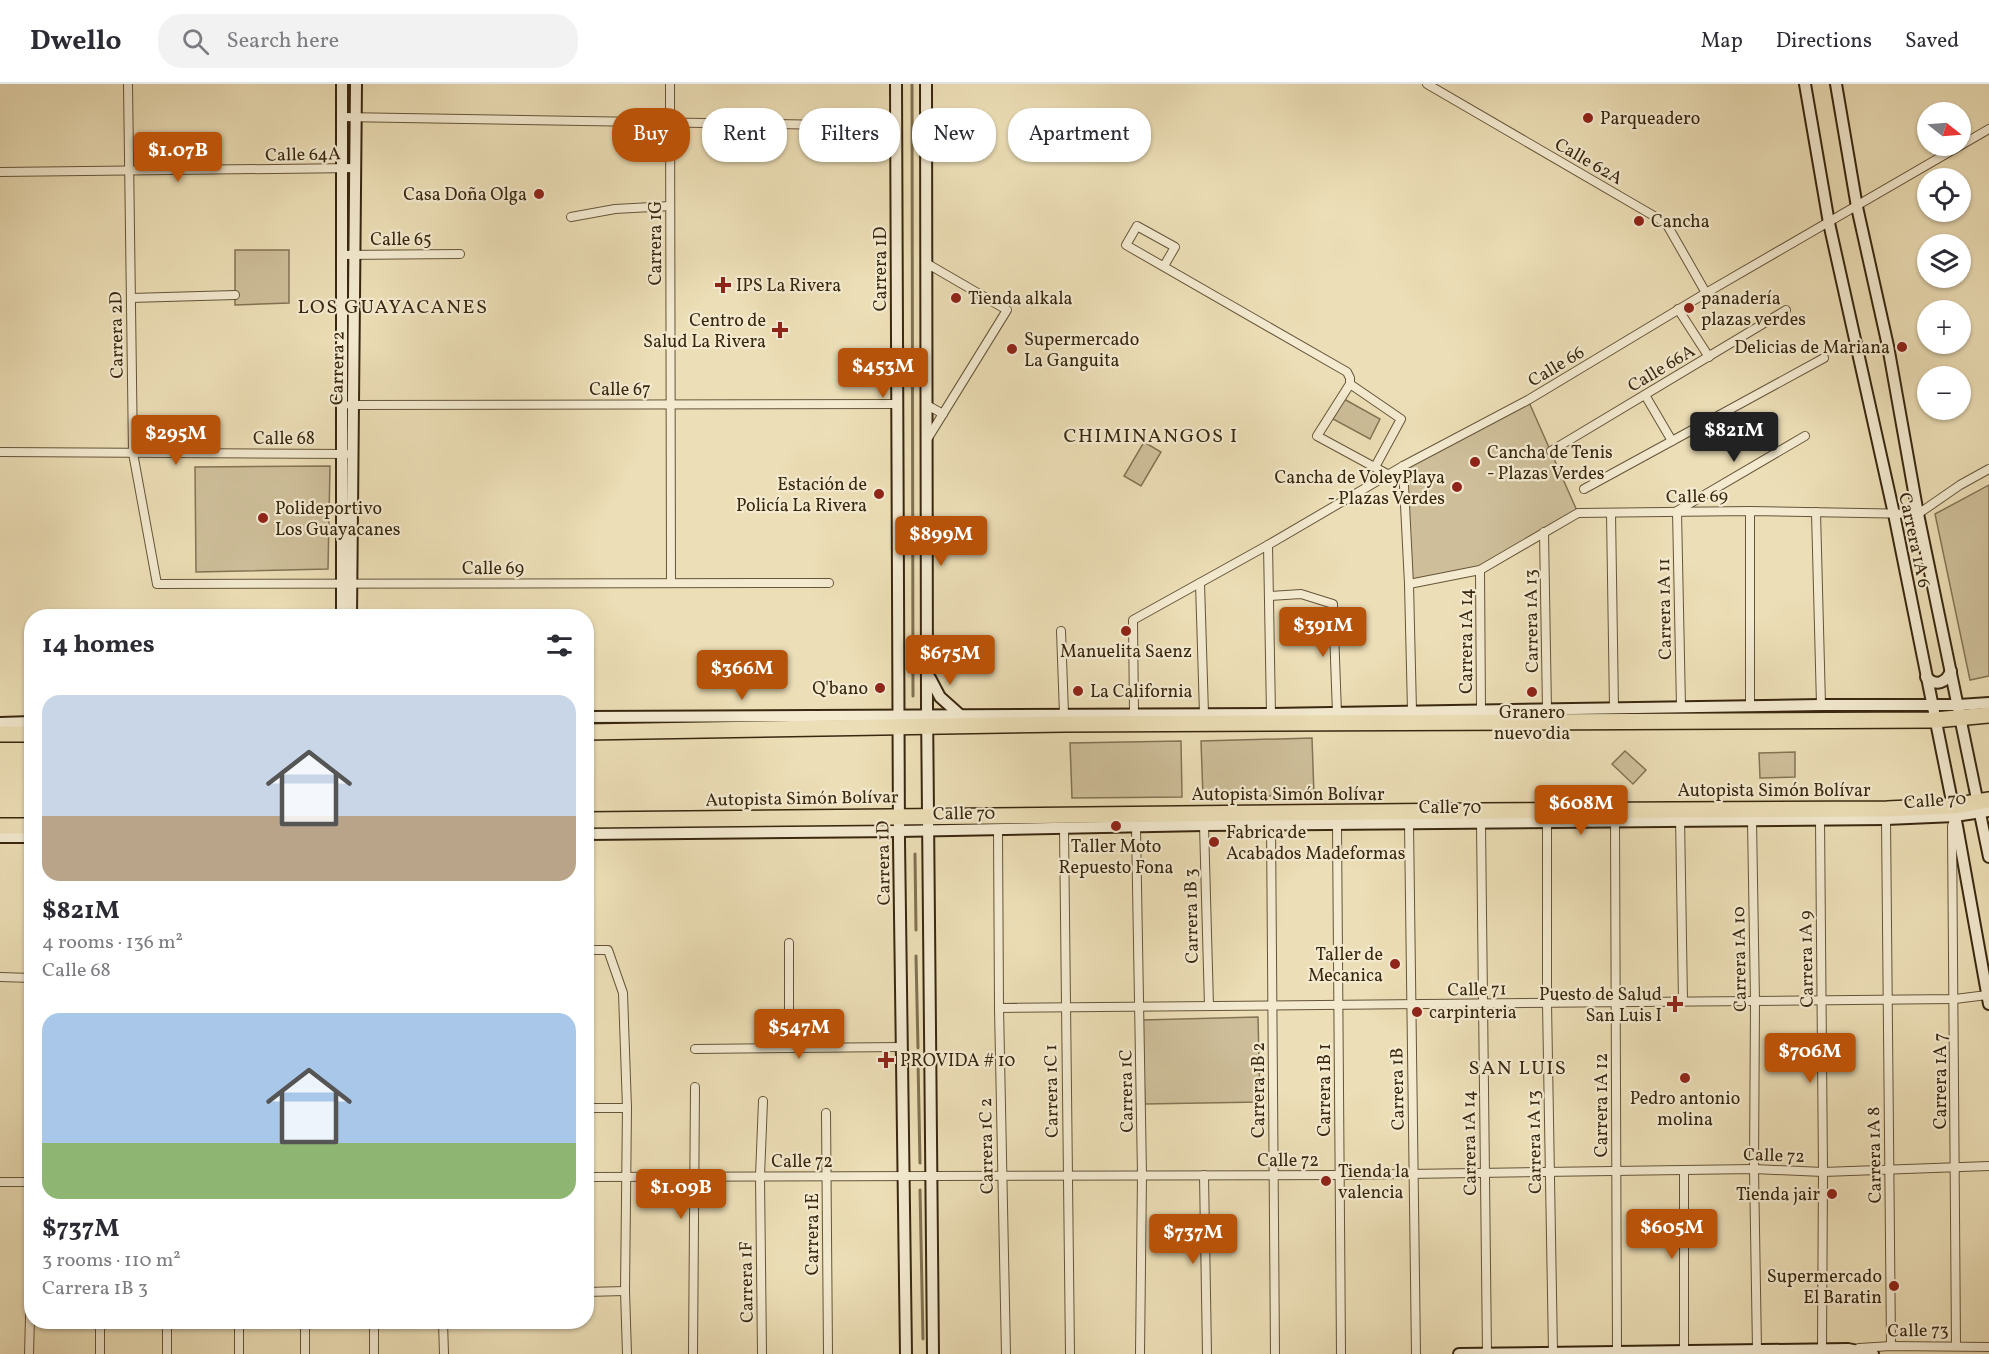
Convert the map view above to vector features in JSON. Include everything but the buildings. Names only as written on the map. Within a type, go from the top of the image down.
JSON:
[{"type":"highway","points":[[594,732],[855,721],[1960,712],[1989,715]]},
{"type":"highway","points":[[0,734],[24,734]]},
{"type":"highway","name":"Autopista Simón Bolívar","points":[[594,820],[816,825],[929,824],[1680,816],[1887,809],[1954,811],[1984,806]]},
{"type":"highway","points":[[0,826],[24,826]]},
{"type":"street","name":"Carrera 2D","points":[[128,84],[133,453],[157,584]]},
{"type":"street","name":"Carrera 2","points":[[342,84],[342,255],[348,405]]},
{"type":"street","name":"Carrera 2","points":[[343,609],[346,584],[356,84]]},
{"type":"street","name":"Carrera 1G","points":[[669,84],[670,108]]},
{"type":"street","name":"Carrera 1D","points":[[896,84],[899,824],[906,1354]]},
{"type":"street","points":[[926,84],[927,665],[933,1354]]},
{"type":"street","name":"Calle 62A","points":[[1426,84],[1666,223],[1706,293]]},
{"type":"street","name":"Carrera 1A 6","points":[[1805,84],[1829,223],[1894,514],[1954,811],[1988,999]]},
{"type":"street","name":"Carrera 1A 6","points":[[1836,84],[1857,207],[1888,346],[1918,514],[1960,712],[1984,806],[1989,857]]},
{"type":"street","points":[[342,117],[612,121]]},
{"type":"street","points":[[690,122],[799,124]]},
{"type":"street","name":"Calle 66","points":[[1134,719],[1133,620],[1200,584],[1403,466],[1528,400],[1678,309],[1989,129]]},
{"type":"street","name":"Carrera 1G","points":[[670,162],[671,583]]},
{"type":"street","name":"Calle 64A","points":[[0,172],[355,168]]},
{"type":"street","points":[[571,217],[615,209],[670,207]]},
{"type":"street","points":[[1164,266],[1175,247],[1137,226],[1126,245],[1347,372],[1350,384],[1317,436],[1389,475]]},
{"type":"street","name":"Calle 65","points":[[342,255],[460,254]]},
{"type":"street","points":[[926,263],[1007,310],[927,439]]},
{"type":"street","points":[[131,298],[235,295]]},
{"type":"street","points":[[1678,309],[1710,357]]},
{"type":"street","name":"Calle 66A","points":[[1551,451],[1786,309]]},
{"type":"street","points":[[1584,489],[1824,357]]},
{"type":"street","points":[[1350,384],[1401,419],[1376,467]]},
{"type":"street","points":[[1645,395],[1672,441]]},
{"type":"street","name":"Calle 67","points":[[348,405],[897,404]]},
{"type":"street","points":[[927,405],[943,414]]},
{"type":"street","points":[[1677,511],[1805,436]]},
{"type":"street","name":"Calle 68","points":[[0,452],[347,454]]},
{"type":"street","points":[[1403,466],[1412,711]]},
{"type":"street","points":[[1918,514],[1959,482],[1989,469]]},
{"type":"street","points":[[1698,499],[1702,512]]},
{"type":"street","name":"Carrera 1A 11","points":[[1677,511],[1681,714]]},
{"type":"street","points":[[1750,511],[1750,706]]},
{"type":"street","name":"Calle 69","points":[[1409,584],[1480,570],[1578,513],[1750,511],[1918,514]]},
{"type":"street","points":[[1816,512],[1821,705]]},
{"type":"street","points":[[1611,513],[1614,708]]},
{"type":"street","name":"Carrera 1A 13","points":[[1544,532],[1547,710]]},
{"type":"street","points":[[1268,545],[1272,714]]},
{"type":"street","name":"Carrera 1A 14","points":[[1480,570],[1481,711]]},
{"type":"street","name":"Calle 69","points":[[157,584],[829,582]]},
{"type":"street","name":"Carrera 2","points":[[346,584],[350,609]]},
{"type":"street","points":[[1200,584],[1204,714]]},
{"type":"street","points":[[1269,596],[1301,594],[1333,604],[1337,712]]},
{"type":"street","points":[[1061,631],[1064,714]]},
{"type":"street","points":[[927,665],[929,676],[940,697],[959,714]]},
{"type":"street","points":[[1926,677],[1932,682],[1940,683],[1947,679],[1951,671]]},
{"type":"street","points":[[1960,712],[1989,703]]},
{"type":"street","points":[[928,721],[959,714],[1064,714],[1134,719],[1204,714],[1614,708],[1681,714],[1750,706],[1821,705],[1933,713]]},
{"type":"street","points":[[594,717],[855,721]]},
{"type":"street","points":[[0,723],[24,722]]},
{"type":"street","name":"Calle 70","points":[[929,824],[998,829],[1064,828],[1136,821],[1204,825],[1337,825],[1615,822],[1680,816],[1752,820],[1820,820],[1886,819],[1954,811]]},
{"type":"street","name":"Carrera 1A 7","points":[[1954,811],[1952,826],[1956,1346]]},
{"type":"street","points":[[1680,816],[1683,1001]]},
{"type":"street","name":"Carrera 1A 8","points":[[1886,819],[1891,1346]]},
{"type":"street","name":"Carrera 1A 10","points":[[1752,820],[1757,1350]]},
{"type":"street","name":"Carrera 1A 9","points":[[1820,820],[1822,1349]]},
{"type":"street","name":"Carrera 1C","points":[[1136,821],[1142,1175],[1140,1354]]},
{"type":"street","name":"Carrera 1A 12","points":[[1615,822],[1617,1352]]},
{"type":"street","name":"Carrera 1A 13","points":[[1547,823],[1546,1003],[1553,1353]]},
{"type":"street","name":"Carrera 1B","points":[[1409,824],[1416,1354]]},
{"type":"street","name":"Carrera 1A 14","points":[[1480,824],[1487,1354]]},
{"type":"street","points":[[594,834],[816,825]]},
{"type":"street","name":"Carrera 1B 3","points":[[1204,825],[1209,1006]]},
{"type":"street","name":"Carrera 1B 2","points":[[1271,825],[1275,1354]]},
{"type":"street","name":"Carrera 1B 1","points":[[1337,825],[1341,1354]]},
{"type":"street","name":"Carrera 1C 1","points":[[1064,828],[1066,1175],[1070,1354]]},
{"type":"street","name":"Carrera 1C 2","points":[[998,829],[1006,1354]]},
{"type":"street","points":[[0,837],[24,837]]},
{"type":"street","points":[[789,943],[789,1048]]},
{"type":"street","points":[[594,950],[608,950],[623,993],[627,1108],[625,1291],[627,1354]]},
{"type":"street","points":[[0,977],[24,978]]},
{"type":"street","name":"Calle 71","points":[[999,1008],[1988,999]]},
{"type":"street","points":[[694,1049],[902,1047]]},
{"type":"street","points":[[693,1354],[695,1087]]},
{"type":"street","name":"Carrera 1F","points":[[762,1354],[760,1176],[763,1101]]},
{"type":"street","points":[[594,1108],[627,1108]]},
{"type":"street","name":"Carrera 1E","points":[[826,1113],[828,1354]]},
{"type":"street","name":"Calle 72","points":[[594,1177],[1413,1174],[1754,1169],[1823,1172],[1989,1166]]},
{"type":"street","points":[[1684,1170],[1684,1351]]},
{"type":"street","points":[[1204,1175],[1208,1354]]},
{"type":"street","points":[[0,1182],[24,1182]]},
{"type":"street","points":[[594,1292],[625,1291]]},
{"type":"street","points":[[29,1354],[30,1329]]},
{"type":"street","points":[[100,1329],[100,1354]]},
{"type":"street","points":[[167,1329],[167,1354]]},
{"type":"street","points":[[238,1329],[239,1354]]},
{"type":"street","points":[[305,1329],[305,1354]]},
{"type":"street","points":[[374,1329],[374,1354]]},
{"type":"street","points":[[444,1329],[444,1354]]},
{"type":"street","name":"Calle 73","points":[[1460,1354],[1720,1352],[1891,1346],[1989,1347]]},
{"type":"street","name":"Calle 73","points":[[1848,1349],[1873,1354]]},
{"type":"shaded area","points":[[235,250],[289,250],[289,303],[235,305]]},
{"type":"shaded area","points":[[1344,399],[1380,419],[1370,439],[1333,419]]},
{"type":"shaded area","points":[[1528,400],[1578,513],[1480,570],[1409,584],[1403,466]]},
{"type":"shaded area","points":[[1144,442],[1161,452],[1141,486],[1124,476]]},
{"type":"shaded area","name":"Polideportivo Los Guayacanes","points":[[330,466],[328,569],[196,572],[195,467]]},
{"type":"shaded area","points":[[1989,485],[1989,676],[1970,680],[1935,514]]},
{"type":"shaded area","points":[[1312,738],[1314,795],[1203,797],[1201,741]]},
{"type":"shaded area","points":[[1181,741],[1182,797],[1072,798],[1070,743]]},
{"type":"shaded area","points":[[1625,751],[1646,770],[1633,784],[1612,764]]},
{"type":"shaded area","points":[[1795,752],[1795,777],[1760,778],[1759,753]]},
{"type":"shaded area","points":[[1258,1017],[1260,1102],[1145,1104],[1142,1020]]},
{"type":"waterway","points":[[912,84],[913,696]]},
{"type":"waterway","points":[[915,854],[916,930]]},
{"type":"waterway","points":[[916,956],[918,1048]]},
{"type":"waterway","points":[[918,1061],[920,1163]]},
{"type":"waterway","points":[[920,1190],[923,1339]]},
{"type":"place","name":"Parqueadero","points":[[1588,118]]},
{"type":"place","name":"Casa Doña Olga","points":[[539,194]]},
{"type":"place","name":"Cancha","points":[[1639,221]]},
{"type":"place","name":"IPS La Rivera","points":[[723,285]]},
{"type":"place","name":"Tienda alkala","points":[[956,298]]},
{"type":"place","name":"panadería plazas verdes","points":[[1689,308]]},
{"type":"place","name":"Centro de Salud La Rivera","points":[[780,330]]},
{"type":"place","name":"Delicias de Mariana","points":[[1902,347]]},
{"type":"place","name":"Supermercado La Ganguita","points":[[1012,349]]},
{"type":"place","name":"Cancha de Tenis - Plazas Verdes","points":[[1475,462]]},
{"type":"place","name":"Cancha de VoleyPlaya - Plazas Verdes","points":[[1457,487]]},
{"type":"place","name":"Estación de Policía La Rivera","points":[[879,494]]},
{"type":"place","name":"Polideportivo Los Guayacanes","points":[[263,518]]},
{"type":"place","name":"Manuelita Saenz","points":[[1126,631]]},
{"type":"place","name":"Q'bano","points":[[880,688]]},
{"type":"place","name":"La California","points":[[1078,691]]},
{"type":"place","name":"Granero nuevo dia","points":[[1532,692]]},
{"type":"place","name":"Taller Moto Repuesto Fona","points":[[1116,826]]},
{"type":"place","name":"Fabrica de Acabados Madeformas","points":[[1214,842]]},
{"type":"place","name":"Taller de Mecanica","points":[[1395,964]]},
{"type":"place","name":"Puesto de Salud San Luis I","points":[[1675,1004]]},
{"type":"place","name":"carpinteria","points":[[1417,1012]]},
{"type":"place","name":"PROVIDA # 10","points":[[886,1060]]},
{"type":"place","name":"Pedro antonio molina","points":[[1685,1078]]},
{"type":"place","name":"Tienda la valencia","points":[[1326,1181]]},
{"type":"place","name":"Tienda jair","points":[[1832,1194]]},
{"type":"place","name":"Supermercado El Baratin","points":[[1894,1286]]},
{"type":"district","name":"LOS GUAYACANES","points":[[393,306]]},
{"type":"district","name":"CHIMINANGOS I","points":[[1151,435]]},
{"type":"district","name":"SAN LUIS","points":[[1518,1067]]}]
